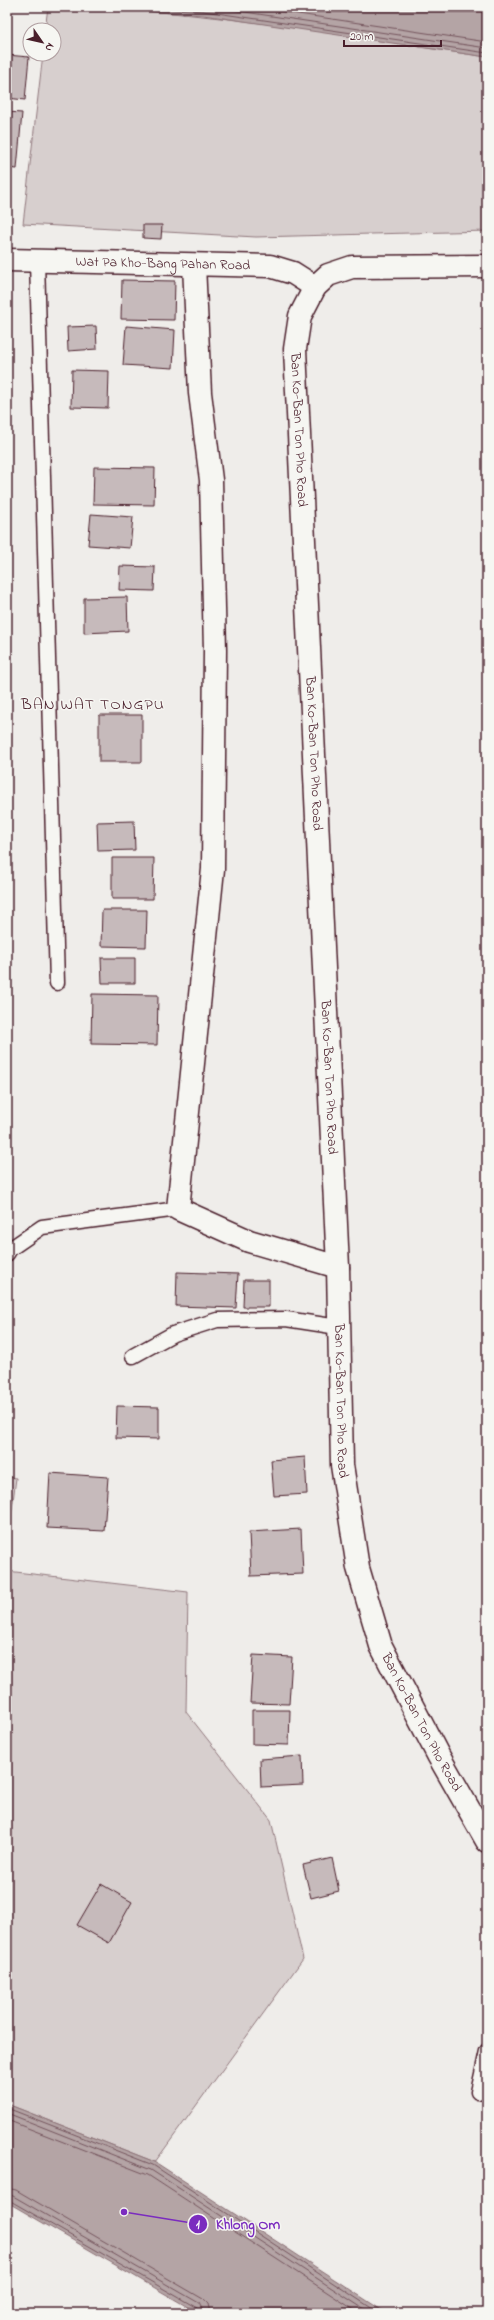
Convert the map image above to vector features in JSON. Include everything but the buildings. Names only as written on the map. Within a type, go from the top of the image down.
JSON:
[{"type":"street","name":"Wat Pa Kho-Bang Pahan Road","points":[[7,260],[37,262],[270,266],[293,273],[314,287]]},
{"type":"street","points":[[194,265],[200,393],[211,480],[216,650],[213,869],[178,1209],[249,1241],[338,1267]]},
{"type":"street","points":[[314,287],[328,275],[352,267],[487,266]]},
{"type":"street","name":"Ban Ko-Ban Ton Pho Road","points":[[314,287],[300,316],[295,349],[338,1267],[338,1327],[342,1465],[358,1568],[382,1646],[438,1755],[487,1841]]},
{"type":"lane","points":[[37,262],[57,983]]},
{"type":"lane","points":[[7,1254],[10,1249],[42,1227],[178,1209]]},
{"type":"lane","points":[[133,1356],[173,1334],[217,1320],[286,1319],[338,1327]]},
{"type":"lane","points":[[478,2092],[487,2051]]},
{"type":"shaded area","points":[[48,7],[103,8],[159,12],[269,24],[487,57],[487,231],[256,237],[23,224],[42,62],[62,62],[62,22],[46,22]]},
{"type":"shaded area","points":[[7,1477],[16,1478],[7,1548]]},
{"type":"shaded area","points":[[7,1571],[188,1592],[186,1712],[271,1820],[303,1959],[155,2162],[7,2104]]},
{"type":"water","points":[[85,7],[487,7],[487,57],[203,15]]},
{"type":"water","points":[[7,2104],[155,2162],[386,2313],[198,2313],[7,2202]]},
{"type":"place","name":"Khlong Om","points":[[124,2212]]},
{"type":"district","name":"BAN WAT TONGPU","points":[[93,705]]}]
